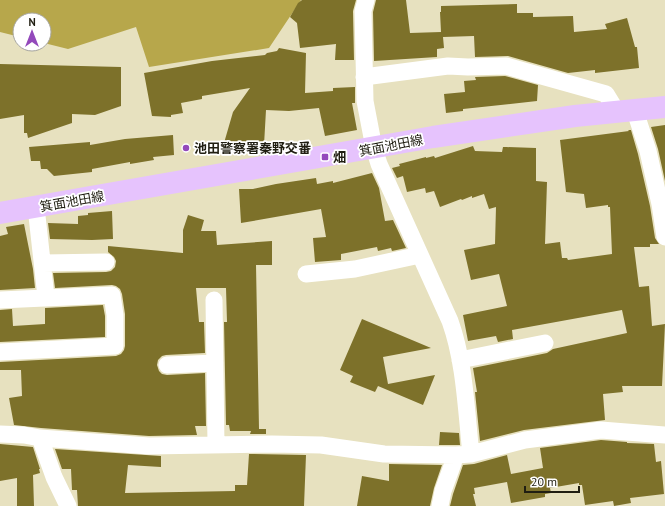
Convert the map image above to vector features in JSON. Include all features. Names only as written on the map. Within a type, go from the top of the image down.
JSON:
[{"type":"main road","name":"箕面池田線","points":[[0,214],[433,137],[575,116],[665,107]]},
{"type":"street","points":[[366,0],[363,11],[365,101],[374,148],[379,164],[450,321],[457,340],[460,360],[464,454],[443,491],[440,506]]},
{"type":"street","points":[[364,77],[448,66],[468,68],[506,66],[606,94],[626,111],[648,151],[660,204],[665,237]]},
{"type":"street","points":[[36,207],[46,297]]},
{"type":"street","points":[[306,274],[355,269],[420,255]]},
{"type":"street","points":[[43,263],[106,262]]},
{"type":"street","points":[[0,300],[112,295],[115,346],[0,352]]},
{"type":"street","points":[[214,300],[216,445]]},
{"type":"street","points":[[460,360],[545,343]]},
{"type":"street","points":[[167,365],[215,363]]},
{"type":"street","points":[[0,434],[24,434],[40,438],[149,446],[272,444],[321,445],[384,454],[464,454],[525,440],[601,430],[665,435]]},
{"type":"street","points":[[40,438],[54,477],[68,506]]},
{"type":"shaded area","points":[[0,0],[301,0],[269,48],[149,67],[136,27],[68,49],[52,45],[52,12],[12,12],[12,35],[0,32]]},
{"type":"building","points":[[302,0],[356,0],[353,11],[354,60],[335,60],[336,44],[300,48],[297,23],[290,17],[298,3]]},
{"type":"building","points":[[376,0],[406,0],[410,33],[441,32],[441,6],[517,4],[517,13],[533,13],[533,17],[573,16],[574,32],[607,29],[605,24],[627,18],[635,47],[637,47],[639,68],[595,73],[595,70],[568,73],[508,56],[475,57],[474,36],[443,37],[444,48],[437,49],[437,57],[374,61],[373,12]]},
{"type":"building","points":[[279,48],[306,53],[305,93],[333,91],[333,88],[355,87],[355,103],[352,103],[357,130],[325,136],[319,108],[289,111],[266,110],[264,145],[224,143],[233,112],[250,88],[202,96],[202,99],[181,103],[183,113],[171,115],[171,117],[152,116],[144,73],[212,61],[265,55],[267,53],[277,51]]},
{"type":"building","points":[[0,64],[121,67],[121,106],[95,115],[72,114],[72,123],[28,138],[27,133],[24,133],[24,115],[0,119]]},
{"type":"building","points":[[505,76],[538,85],[537,101],[463,109],[463,111],[446,113],[444,94],[465,92],[464,81],[476,80],[475,77]]},
{"type":"building","points":[[665,125],[665,181],[658,149],[651,127]]},
{"type":"building","points":[[628,130],[631,130],[638,154],[650,206],[655,238],[659,244],[650,244],[650,247],[634,247],[639,287],[649,286],[652,326],[665,324],[662,386],[622,386],[623,392],[603,394],[605,420],[524,430],[480,441],[475,392],[477,392],[473,368],[547,353],[553,349],[627,333],[622,310],[512,330],[513,339],[498,342],[496,336],[468,341],[463,315],[507,306],[499,274],[471,280],[464,250],[495,244],[496,207],[489,209],[484,194],[472,198],[472,196],[462,200],[461,199],[440,207],[434,191],[426,193],[425,188],[407,192],[403,176],[397,178],[392,168],[400,166],[399,164],[426,157],[434,156],[435,158],[473,146],[475,151],[502,152],[503,147],[536,148],[536,181],[547,182],[545,244],[560,242],[562,258],[567,258],[568,260],[612,254],[610,207],[608,207],[608,205],[586,208],[584,194],[566,192],[560,140],[629,131]]},
{"type":"building","points":[[173,135],[174,155],[153,157],[154,160],[130,164],[130,162],[92,169],[92,172],[54,176],[47,169],[41,169],[40,161],[31,161],[29,147],[90,142],[90,145],[125,139]]},
{"type":"building","points":[[372,173],[379,188],[385,221],[393,220],[406,248],[392,251],[391,248],[378,251],[377,247],[341,254],[341,260],[315,262],[313,238],[326,237],[321,209],[241,223],[239,189],[253,189],[316,178],[317,184],[333,181],[333,183]]},
{"type":"building","points":[[112,211],[113,239],[50,239],[48,223],[78,224],[78,216],[88,215],[88,213]]},
{"type":"building","points":[[188,215],[204,220],[201,231],[216,231],[217,245],[272,241],[272,265],[256,265],[259,429],[266,429],[266,434],[250,434],[251,431],[230,431],[229,425],[226,425],[224,322],[227,322],[226,288],[196,288],[199,322],[204,322],[205,353],[162,356],[158,360],[157,365],[162,374],[167,375],[205,373],[206,426],[195,426],[197,435],[149,436],[14,425],[9,398],[22,396],[21,370],[0,370],[0,362],[116,356],[121,354],[124,350],[125,314],[120,289],[112,285],[55,288],[53,273],[111,271],[115,267],[116,261],[108,252],[108,246],[183,253],[183,230]]},
{"type":"building","points":[[24,224],[33,269],[35,288],[0,290],[0,236],[8,234],[6,227]]},
{"type":"building","points":[[103,305],[105,316],[105,337],[0,342],[0,310],[12,309],[13,326],[45,324],[45,308]]},
{"type":"building","points":[[362,319],[431,348],[383,357],[388,384],[435,375],[423,405],[378,386],[375,392],[350,382],[353,376],[340,370]]},
{"type":"building","points":[[440,432],[459,433],[460,445],[439,445]]},
{"type":"building","points":[[601,440],[654,444],[656,462],[661,461],[664,494],[630,498],[631,503],[614,506],[613,501],[585,505],[582,485],[579,485],[579,483],[550,488],[551,493],[545,494],[545,497],[511,503],[507,482],[474,488],[475,494],[473,494],[476,506],[450,506],[463,465],[474,464],[507,455],[511,474],[543,468],[540,448]]},
{"type":"building","points":[[0,444],[33,447],[40,469],[40,473],[33,475],[34,506],[17,506],[17,478],[0,481]]},
{"type":"building","points":[[55,449],[161,456],[161,467],[128,465],[125,493],[235,491],[235,485],[247,485],[249,454],[306,455],[304,506],[78,506],[77,490],[72,490],[71,469],[62,469]]},
{"type":"building","points":[[389,464],[442,465],[434,488],[430,506],[357,506],[362,476],[389,481]]},
{"type":"place","name":"池田警察署秦野交番","points":[[186,148]]},
{"type":"place","name":"畑","points":[[325,157]]}]
